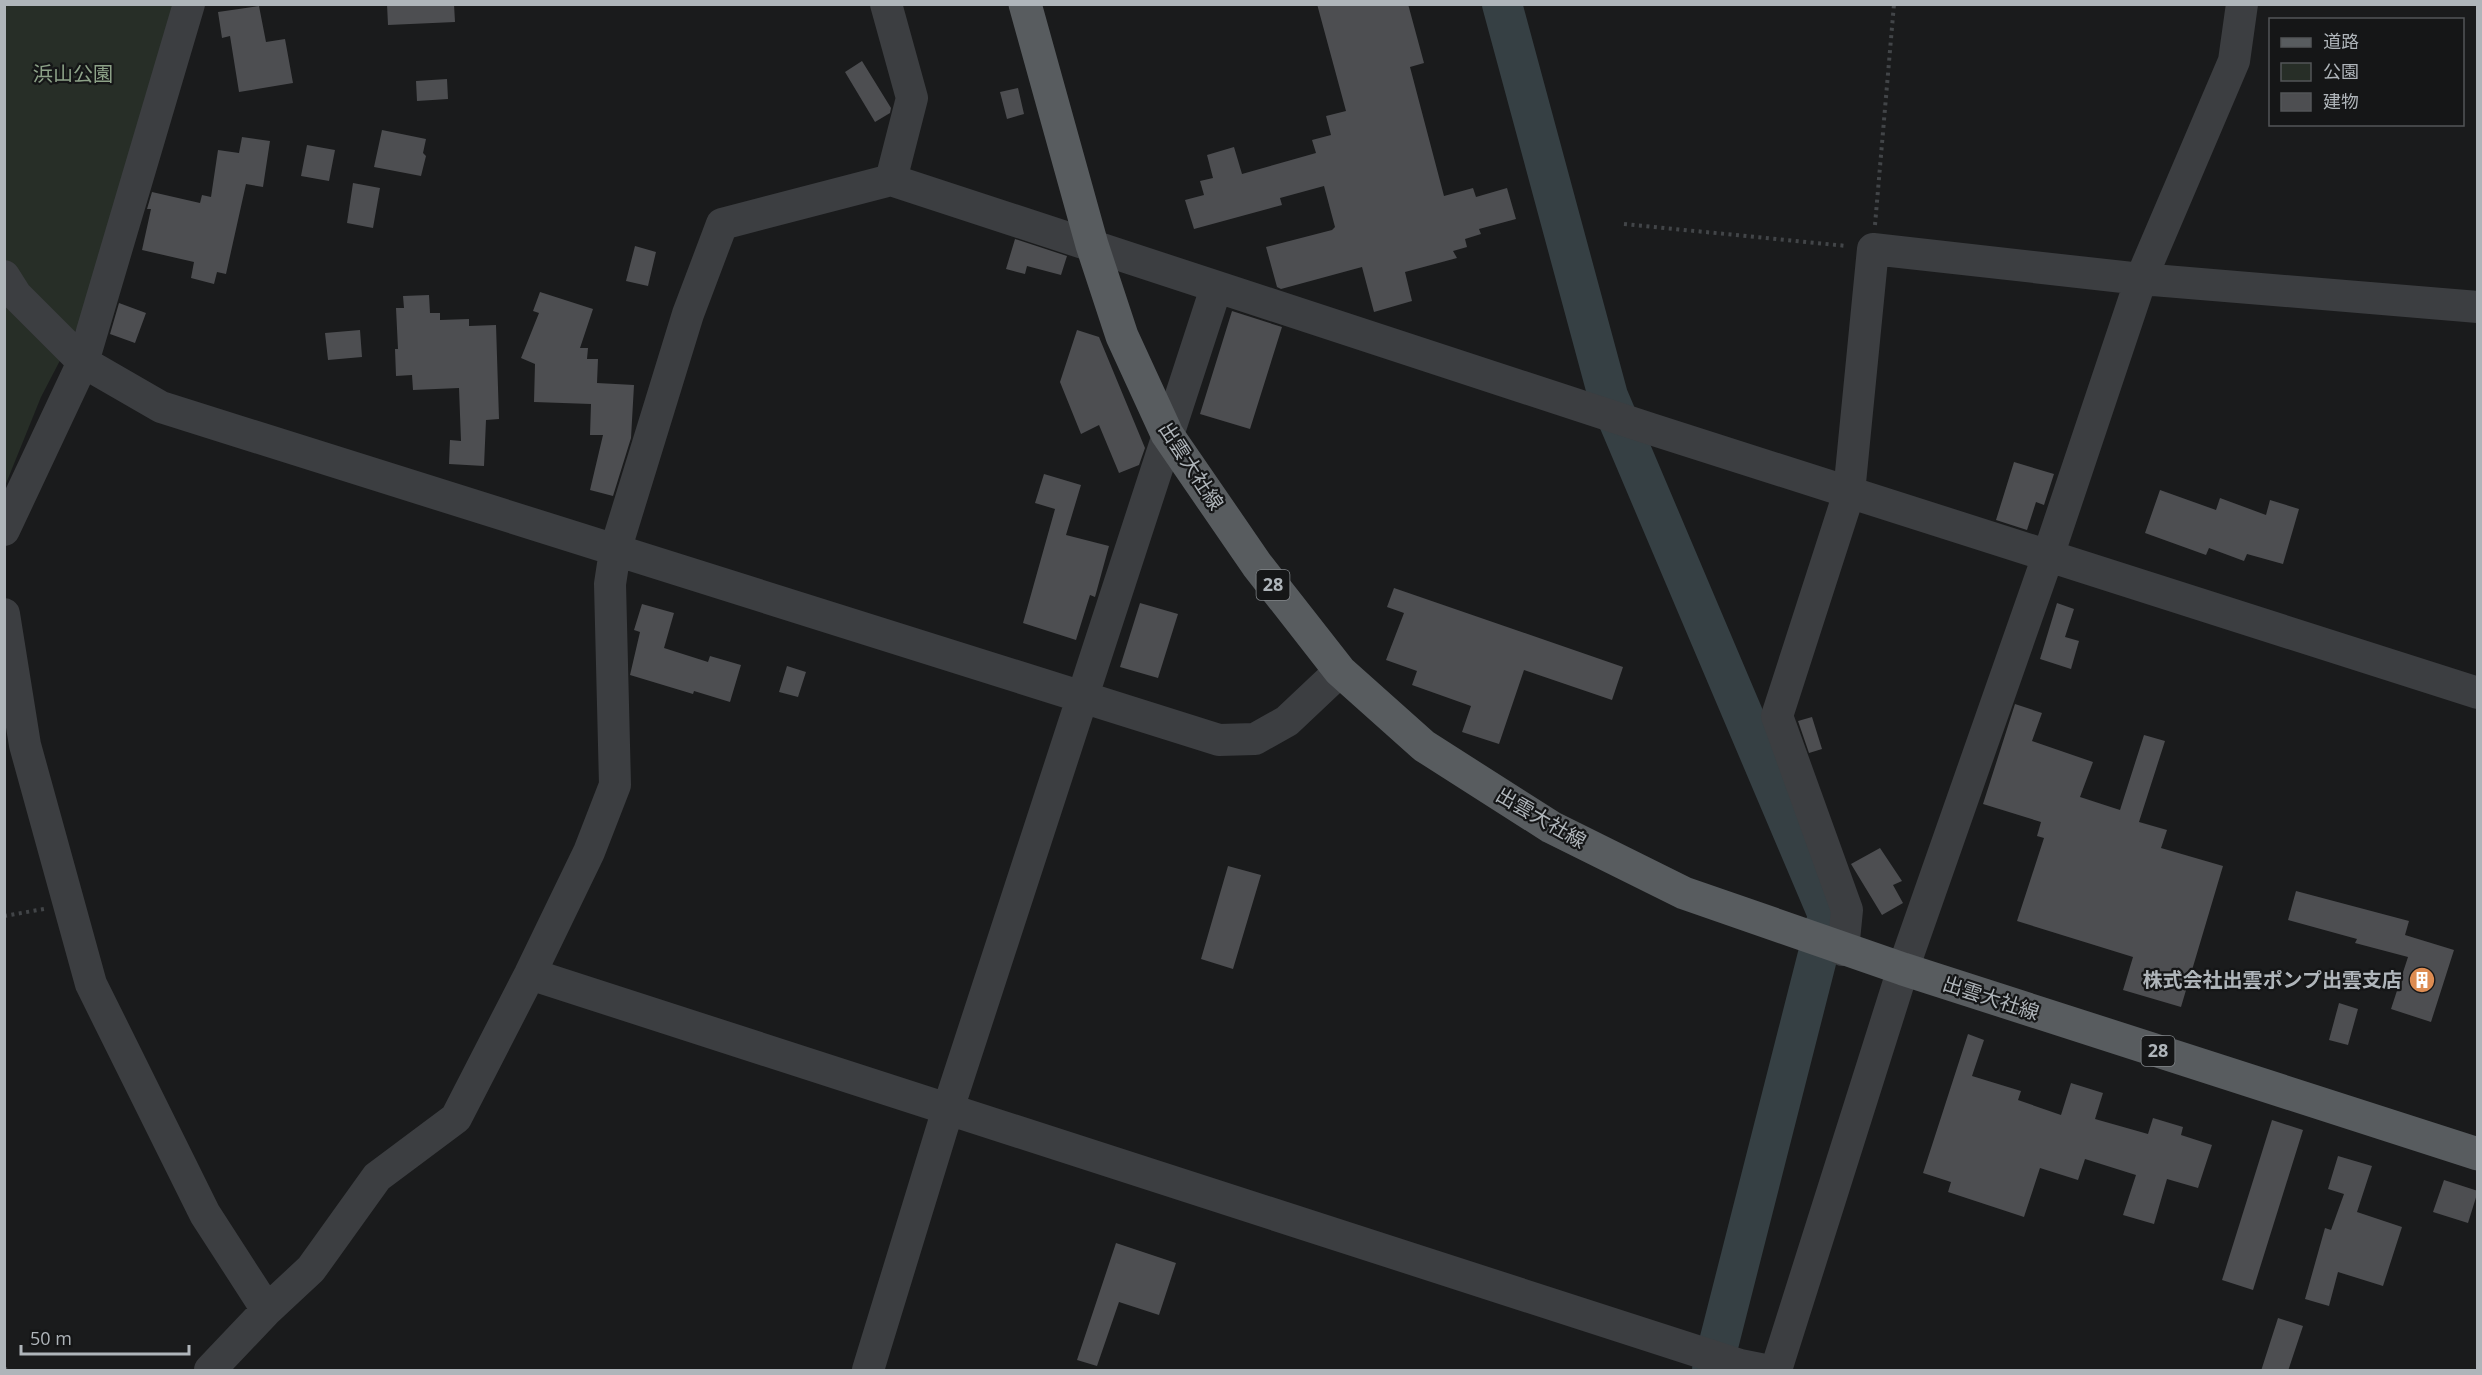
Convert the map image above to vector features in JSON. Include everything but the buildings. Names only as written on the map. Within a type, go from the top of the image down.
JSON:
[{"type":"main road","name":"出雲大社線","points":[[1025,4],[1092,245],[1122,336],[1167,434],[1257,565],[1340,671],[1424,746],[1551,827],[1684,893],[1841,949],[2478,1154]]},
{"type":"street","points":[[4,530],[83,362],[189,4]]},
{"type":"street","points":[[886,4],[912,98],[891,180]]},
{"type":"street","points":[[1776,1371],[1903,969],[2048,556],[2140,279],[2234,61],[2242,4]]},
{"type":"street","points":[[210,1371],[267,1310],[311,1269],[377,1177],[456,1118],[589,852],[615,785],[610,584],[615,552],[688,314],[722,224],[891,180],[1589,409],[2478,693]]},
{"type":"street","points":[[1841,949],[1846,910],[1777,716],[1849,492],[1873,249],[2140,279],[2478,307]]},
{"type":"street","points":[[4,276],[16,295],[83,362],[161,407],[615,552],[1219,740],[1255,739],[1287,721],[1340,671]]},
{"type":"street","points":[[868,1371],[948,1109],[1216,288]]},
{"type":"street","points":[[4,614],[25,745],[91,984],[205,1214],[267,1310]]},
{"type":"street","points":[[530,974],[1753,1368]]},
{"type":"path","points":[[1624,224],[1873,249],[1894,4]]},
{"type":"path","points":[[4,916],[69,904]]},
{"type":"green space","name":"浜山公園","points":[[5,5],[174,5],[81,320],[41,397],[5,486]]},
{"type":"waterway","points":[[1502,4],[1608,396],[1828,915],[1712,1370]]},
{"type":"place","name":"株式会社出雲ポンプ出雲支店","points":[[2422,980]]}]
